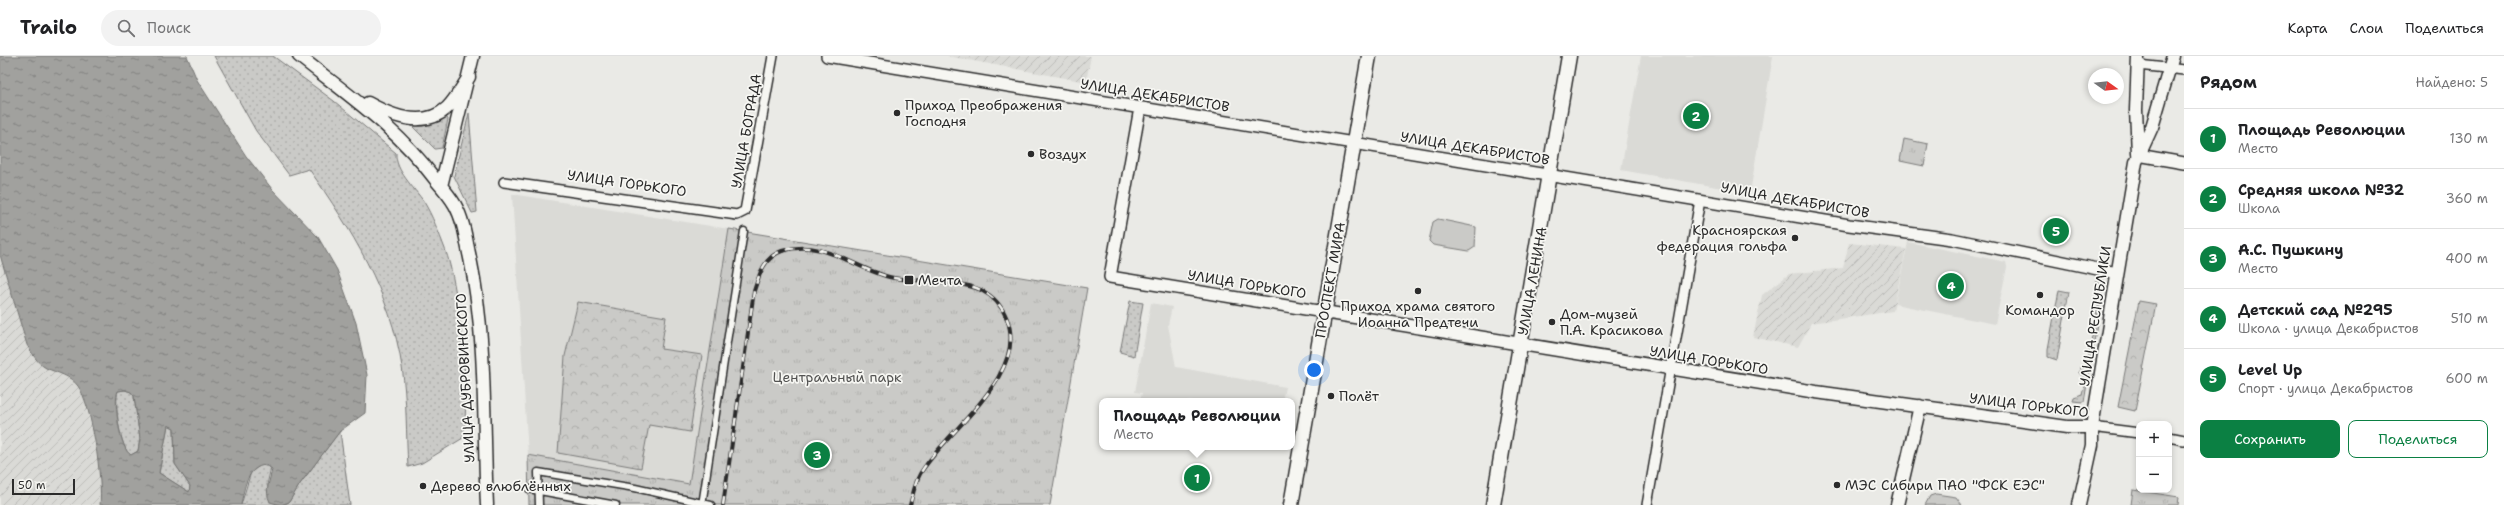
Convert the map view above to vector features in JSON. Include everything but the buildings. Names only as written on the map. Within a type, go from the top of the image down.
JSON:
[{"type":"main road","name":"УЛИЦА ДУБРОВИНСКОГО","points":[[299,56],[348,93],[414,151],[455,205],[464,228],[473,273],[480,323],[486,505]]},
{"type":"main road","points":[[441,186],[473,56]]},
{"type":"main road","name":"ПРОСПЕКТ МИРА","points":[[1291,505],[1296,446],[1324,312],[1369,56]]},
{"type":"main road","name":"УЛИЦА ЛЕНИНА","points":[[1493,505],[1550,176],[1569,56]]},
{"type":"main road","name":"УЛИЦА РЕСПУБЛИКИ","points":[[2138,155],[2152,127],[2173,56]]},
{"type":"main road","name":"УЛИЦА РЕСПУБЛИКИ","points":[[2079,505],[2092,445],[2092,427],[2138,155],[2136,110],[2138,60]]},
{"type":"main road","points":[[348,93],[389,113],[406,118],[424,118],[447,108],[469,77]]},
{"type":"main road","name":"УЛИЦА ГОРЬКОГО","points":[[1324,312],[1671,369],[2067,427],[2092,427]]},
{"type":"main road","points":[[1897,505],[1920,406]]},
{"type":"street","name":"УЛИЦА БОГРАДА","points":[[745,211],[773,56]]},
{"type":"street","name":"УЛИЦА ДЕКАБРИСТОВ","points":[[827,56],[1849,225],[1952,239],[2117,273]]},
{"type":"street","points":[[2138,60],[2169,70],[2184,70]]},
{"type":"street","name":"УЛИЦА ГОРЬКОГО","points":[[1140,108],[1110,277],[1324,312]]},
{"type":"street","points":[[2138,155],[2184,163]]},
{"type":"street","name":"УЛИЦА ГОРЬКОГО","points":[[504,182],[738,214],[745,211]]},
{"type":"street","points":[[1648,505],[1700,200]]},
{"type":"street","points":[[702,504],[744,231]]},
{"type":"street","name":"УЛИЦА ГОРЬКОГО","points":[[2092,427],[2136,433]]},
{"type":"street","points":[[2172,438],[2184,440]]},
{"type":"street","points":[[539,505],[538,472],[636,488],[710,505]]},
{"type":"street","points":[[529,489],[616,505]]},
{"type":"shaded area","points":[[947,56],[1091,56],[1086,82]]},
{"type":"shaded area","points":[[1641,56],[1773,56],[1750,193],[1621,170]]},
{"type":"shaded area","points":[[512,194],[729,229],[689,484],[528,455]]},
{"type":"shaded area","points":[[1908,242],[2006,262],[2007,267],[1995,324],[1895,304]]},
{"type":"shaded area","points":[[1849,243],[1906,249],[1893,311],[1811,323],[1798,347],[1753,337],[1762,295],[1789,274],[1843,268]]},
{"type":"shaded area","points":[[0,255],[27,345],[33,356],[46,367],[67,376],[78,386],[83,396],[92,429],[100,476],[100,505],[0,505]]},
{"type":"shaded area","points":[[1151,303],[1172,307],[1168,325],[1176,367],[1285,387],[1283,398],[1141,398],[1142,393],[1135,392]]},
{"type":"green space","points":[[214,56],[273,56],[334,101],[396,153],[402,172],[424,202],[430,213],[445,249],[455,288],[465,371],[466,397],[463,438],[422,463],[408,467],[405,392],[397,340],[389,313],[367,263],[340,215],[309,169],[289,175],[256,131]]},
{"type":"green space","points":[[469,113],[477,212],[472,213],[454,176]]},
{"type":"green space","points":[[444,116],[448,119],[442,148],[435,149],[412,126]]},
{"type":"green space","points":[[1904,139],[1928,144],[1924,166],[1900,161]]},
{"type":"green space","points":[[1438,219],[1476,227],[1475,247],[1469,251],[1433,245],[1429,241],[1433,222]]},
{"type":"green space","name":"Центральный парк","points":[[729,229],[1087,288],[1050,505],[529,505],[528,455],[689,484]]},
{"type":"green space","points":[[2099,277],[2104,281],[2084,402],[2073,401],[2074,397],[2082,394],[2086,378],[2079,373],[2080,367],[2086,367],[2102,285],[2096,283]]},
{"type":"green space","points":[[2059,290],[2069,292],[2057,360],[2048,357],[2048,349]]},
{"type":"green space","points":[[1130,301],[1143,303],[1134,356],[1120,352]]},
{"type":"green space","points":[[2139,301],[2156,304],[2135,411],[2118,407]]},
{"type":"green space","points":[[578,302],[666,317],[661,349],[702,355],[690,432],[649,425],[641,468],[558,453],[565,356]]},
{"type":"green space","points":[[125,390],[131,392],[134,396],[140,439],[138,451],[131,455],[127,451],[124,444],[117,415],[118,391]]},
{"type":"green space","points":[[168,425],[174,428],[175,464],[190,486],[189,492],[159,473]]},
{"type":"green space","points":[[340,431],[350,505],[283,505],[289,502],[300,484]]},
{"type":"green space","points":[[261,465],[271,467],[267,485],[276,504],[281,505],[241,505],[251,472]]},
{"type":"green space","points":[[2133,490],[2136,490],[2136,493],[2153,493],[2179,497],[2178,505],[2131,505]]},
{"type":"green space","points":[[1936,494],[1956,497],[1962,505],[1925,505],[1930,496]]},
{"type":"water","points":[[0,56],[187,56],[197,80],[246,156],[272,189],[318,237],[337,270],[356,323],[367,375],[365,413],[340,431],[300,484],[289,502],[281,505],[270,502],[268,498],[267,490],[272,469],[266,465],[254,469],[245,486],[241,505],[100,505],[100,479],[98,462],[92,426],[83,396],[75,382],[46,368],[35,358],[27,345],[0,255]],"holes":[[[125,390],[131,392],[134,396],[140,439],[138,451],[131,455],[127,451],[121,435],[118,425],[116,405],[118,391]],[[168,425],[174,428],[175,464],[190,486],[189,492],[159,473]]]},
{"type":"railway","points":[[723,505],[754,291],[763,267],[767,262],[782,251],[797,248],[812,248],[826,252],[866,269],[894,278],[962,284],[972,287],[985,292],[993,298],[1005,314],[1011,340],[1006,361],[995,382],[981,402],[920,474],[915,485],[910,505]]},
{"type":"place","name":"Приход Преображения Господня","points":[[897,113]]},
{"type":"place","name":"Средняя школа №32","points":[[1696,116]]},
{"type":"place","name":"Воздух","points":[[1031,154]]},
{"type":"place","name":"Level Up","points":[[2056,231]]},
{"type":"place","name":"Красноярская федерация гольфа","points":[[1795,238]]},
{"type":"place","name":"Мечта","points":[[909,280]]},
{"type":"place","name":"Детский сад №295","points":[[1951,286]]},
{"type":"place","name":"Приход храма святого Иоанна Предтечи","points":[[1418,291]]},
{"type":"place","name":"Командор","points":[[2040,295]]},
{"type":"place","name":"Дом-музей П.А. Красикова","points":[[1552,322]]},
{"type":"place","name":"Полёт","points":[[1331,396]]},
{"type":"place","name":"А.С. Пушкину","points":[[817,455]]},
{"type":"place","name":"Площадь Революции","points":[[1197,478]]},
{"type":"place","name":"МЭС Сибири ПАО \"ФСК ЕЭС\"","points":[[1837,485]]},
{"type":"place","name":"Дерево влюблённых","points":[[423,486]]}]
